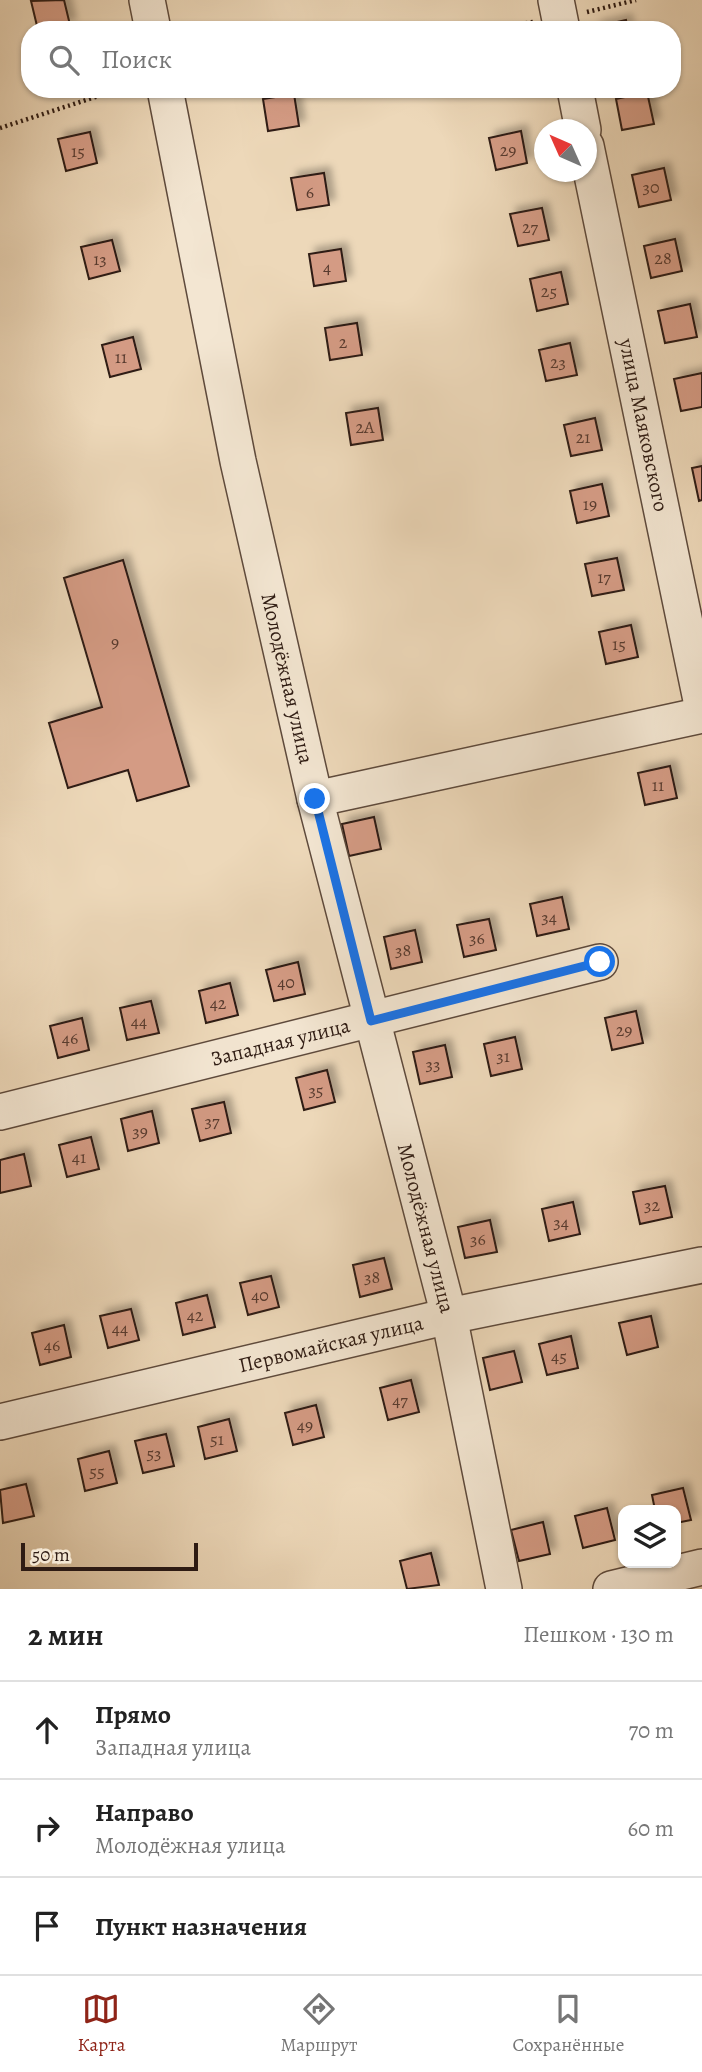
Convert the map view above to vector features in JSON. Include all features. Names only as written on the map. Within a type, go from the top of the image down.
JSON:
[{"type":"street","points":[[147,0],[151,21]]},
{"type":"street","points":[[556,0],[560,21]]},
{"type":"street","name":"Молодёжная улица","points":[[167,98],[238,461],[315,799],[449,1316],[503,1589]]},
{"type":"street","points":[[577,98],[581,119]]},
{"type":"street","name":"улица Маяковского","points":[[593,182],[702,705]]},
{"type":"street","points":[[315,799],[702,715]]},
{"type":"street","name":"Западная улица","points":[[0,1112],[600,962]]},
{"type":"street","name":"Первомайская улица","points":[[0,1422],[449,1316],[702,1265]]},
{"type":"street","points":[[611,1589],[702,1567]]},
{"type":"path","points":[[0,128],[92,98]]},
{"type":"building","points":[[64,0],[69,21],[36,21],[31,1]]},
{"type":"building","points":[[295,98],[299,126],[268,131],[263,99]]},
{"type":"building","points":[[648,98],[654,124],[622,130],[616,99]]},
{"type":"building","points":[[521,131],[527,163],[496,170],[489,138]]},
{"type":"building","points":[[90,132],[97,163],[66,171],[58,139]]},
{"type":"building","points":[[664,168],[671,200],[639,207],[632,175]]},
{"type":"building","points":[[324,173],[329,205],[297,210],[291,178]]},
{"type":"building","points":[[542,208],[549,240],[518,246],[510,214]]},
{"type":"building","points":[[675,239],[682,271],[651,278],[644,246]]},
{"type":"building","points":[[112,240],[120,271],[89,279],[81,247]]},
{"type":"building","points":[[341,249],[346,281],[314,286],[309,254]]},
{"type":"building","points":[[561,272],[568,304],[537,311],[530,279]]},
{"type":"building","points":[[690,304],[697,337],[665,343],[658,311]]},
{"type":"building","points":[[357,323],[362,355],[330,360],[325,328]]},
{"type":"building","points":[[133,337],[141,369],[110,377],[102,345]]},
{"type":"building","points":[[570,343],[577,375],[546,381],[539,350]]},
{"type":"building","points":[[702,373],[702,407],[681,411],[674,379]]},
{"type":"building","points":[[378,408],[383,440],[351,445],[346,413]]},
{"type":"building","points":[[595,418],[602,450],[571,456],[564,425]]},
{"type":"building","points":[[702,466],[702,500],[699,501],[692,468]]},
{"type":"building","points":[[602,484],[609,516],[577,523],[570,491]]},
{"type":"building","points":[[617,558],[624,590],[592,596],[585,564]]},
{"type":"building","points":[[123,560],[189,786],[137,801],[128,770],[68,788],[49,723],[102,707],[64,578]]},
{"type":"building","points":[[631,625],[638,657],[606,664],[599,632]]},
{"type":"building","points":[[670,766],[677,798],[645,805],[638,773]]},
{"type":"building","points":[[374,817],[381,849],[349,856],[342,824]]},
{"type":"building","points":[[562,897],[569,929],[537,936],[530,904]]},
{"type":"building","points":[[489,919],[496,950],[464,957],[457,925]]},
{"type":"building","points":[[415,930],[422,962],[391,969],[384,937]]},
{"type":"building","points":[[298,962],[305,994],[274,1001],[266,970]]},
{"type":"building","points":[[230,983],[238,1015],[206,1023],[199,991]]},
{"type":"building","points":[[151,1001],[159,1033],[127,1040],[120,1008]]},
{"type":"building","points":[[636,1011],[643,1043],[612,1050],[605,1018]]},
{"type":"building","points":[[82,1018],[89,1050],[58,1058],[50,1026]]},
{"type":"building","points":[[515,1037],[522,1069],[491,1076],[484,1044]]},
{"type":"building","points":[[445,1045],[452,1077],[420,1084],[413,1052]]},
{"type":"building","points":[[327,1070],[335,1102],[304,1110],[296,1078]]},
{"type":"building","points":[[224,1102],[231,1133],[200,1141],[192,1109]]},
{"type":"building","points":[[152,1111],[159,1143],[128,1151],[121,1119]]},
{"type":"building","points":[[91,1137],[99,1169],[67,1177],[59,1145]]},
{"type":"building","points":[[24,1154],[31,1186],[0,1193],[0,1160]]},
{"type":"building","points":[[665,1186],[672,1217],[640,1224],[633,1192]]},
{"type":"building","points":[[573,1202],[580,1234],[549,1241],[542,1209]]},
{"type":"building","points":[[490,1220],[497,1252],[465,1258],[458,1227]]},
{"type":"building","points":[[384,1258],[392,1289],[360,1297],[353,1265]]},
{"type":"building","points":[[271,1276],[279,1307],[248,1315],[240,1283]]},
{"type":"building","points":[[207,1295],[215,1327],[183,1335],[176,1303]]},
{"type":"building","points":[[131,1309],[139,1340],[108,1348],[100,1316]]},
{"type":"building","points":[[651,1316],[658,1347],[627,1355],[619,1323]]},
{"type":"building","points":[[64,1325],[71,1357],[40,1365],[32,1333]]},
{"type":"building","points":[[571,1336],[578,1368],[547,1375],[539,1344]]},
{"type":"building","points":[[514,1351],[522,1382],[490,1390],[483,1358]]},
{"type":"building","points":[[411,1380],[419,1412],[388,1420],[380,1388]]},
{"type":"building","points":[[316,1405],[324,1437],[293,1445],[285,1413]]},
{"type":"building","points":[[229,1419],[237,1451],[205,1459],[198,1427]]},
{"type":"building","points":[[166,1434],[174,1466],[143,1473],[135,1441]]},
{"type":"building","points":[[109,1451],[117,1483],[85,1491],[78,1459]]},
{"type":"building","points":[[26,1484],[34,1516],[3,1523],[0,1490]]},
{"type":"building","points":[[683,1488],[691,1520],[681,1522],[681,1505],[654,1505],[652,1495]]},
{"type":"building","points":[[607,1508],[615,1540],[583,1548],[575,1516]]},
{"type":"building","points":[[543,1522],[550,1554],[519,1561],[511,1530]]},
{"type":"building","points":[[431,1553],[439,1585],[407,1589],[400,1561]]},
{"type":"route","points":[[315,799],[371,1021],[600,962]]}]
